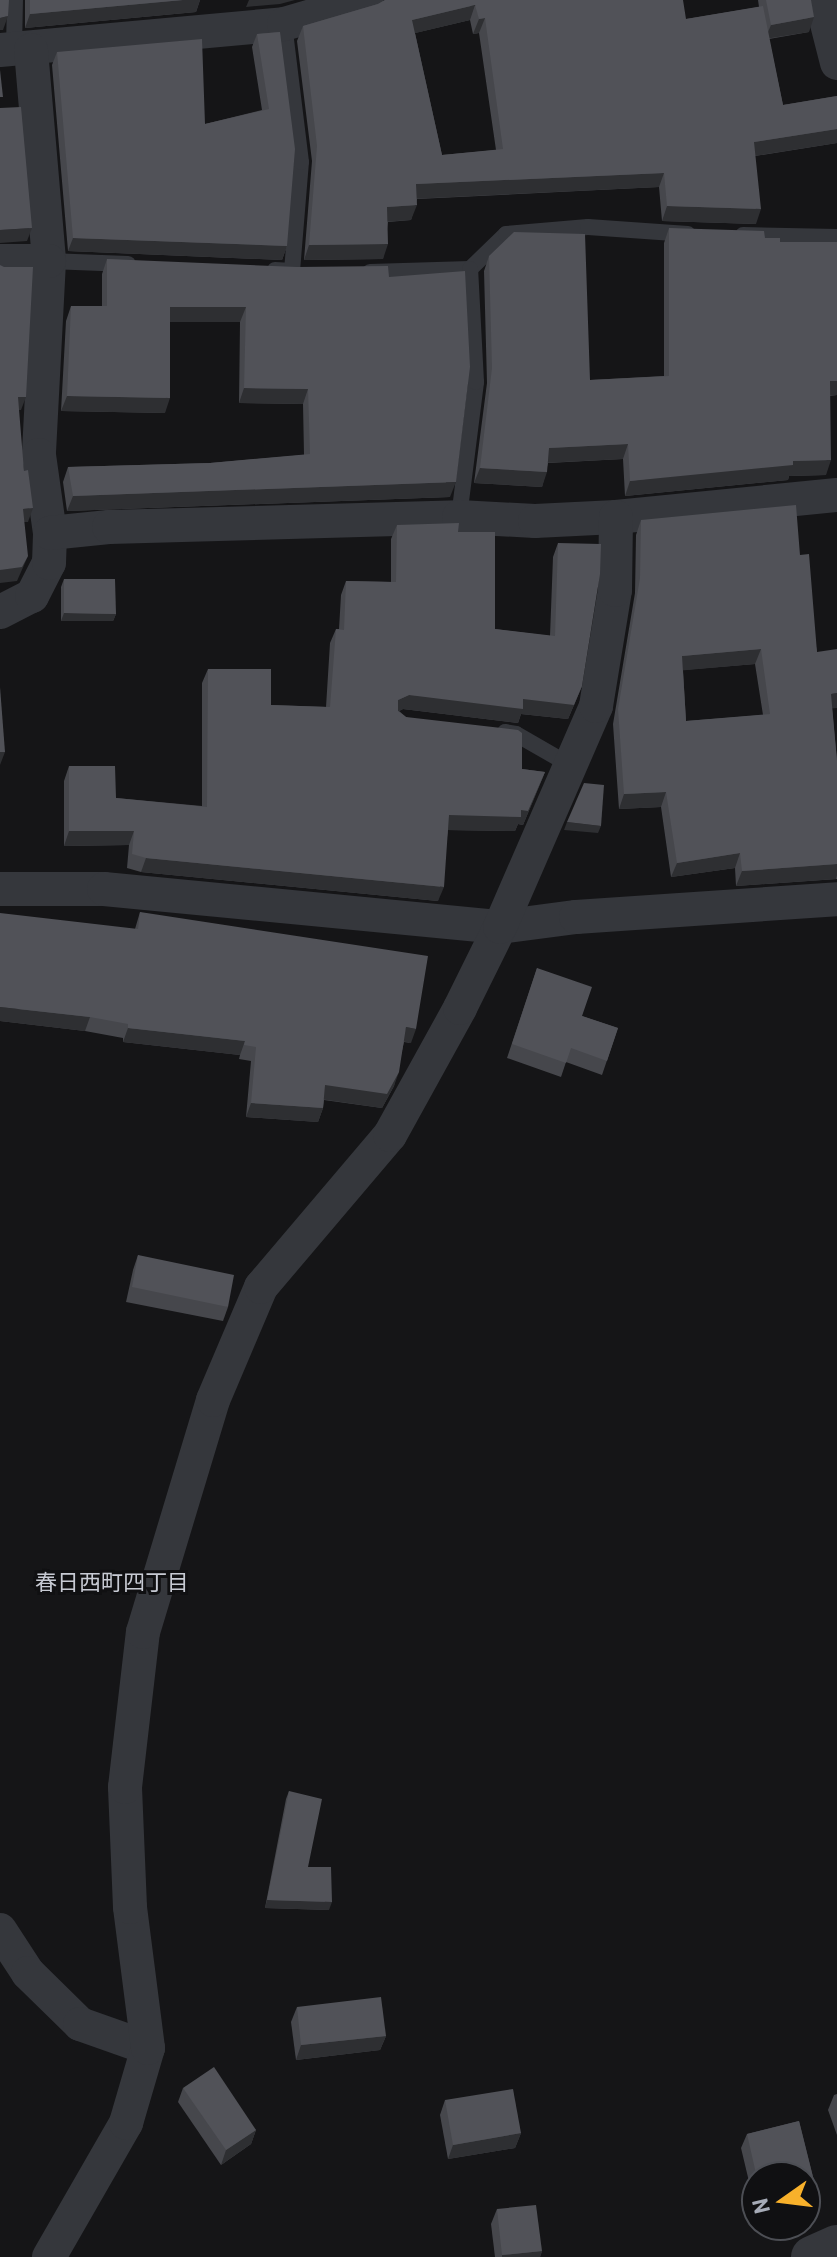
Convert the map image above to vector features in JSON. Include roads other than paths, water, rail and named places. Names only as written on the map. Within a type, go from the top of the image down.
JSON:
[{"type":"street","points":[[0,612],[32,596],[49,563],[50,533],[39,455],[49,261],[15,50],[295,14],[367,0]]},
{"type":"street","points":[[821,0],[837,63]]},
{"type":"street","points":[[0,261],[49,261]]},
{"type":"street","points":[[50,533],[109,527],[459,517],[535,521],[616,517],[837,495]]},
{"type":"street","points":[[49,2257],[126,2123],[148,2048],[130,1907],[125,1787],[143,1632],[213,1400],[261,1287],[390,1135],[460,1008],[500,927],[596,706],[615,590],[616,517]]},
{"type":"street","points":[[0,889],[104,889],[500,927],[576,917],[837,899]]},
{"type":"street","points":[[0,1930],[28,1973],[80,2024],[148,2048]]},
{"type":"street","points":[[812,2257],[837,2246]]},
{"type":"lane","points":[[15,0],[15,50]]},
{"type":"lane","points":[[262,270],[299,271],[301,162],[288,81],[295,14]]},
{"type":"lane","points":[[345,273],[470,269],[506,234],[588,227],[719,235],[837,237]]},
{"type":"lane","points":[[49,261],[140,265]]},
{"type":"lane","points":[[459,517],[476,382],[470,269]]},
{"type":"lane","points":[[488,730],[516,734],[570,765]]},
{"type":"district","name":"春日西町四丁目","points":[[112,1582]]}]
